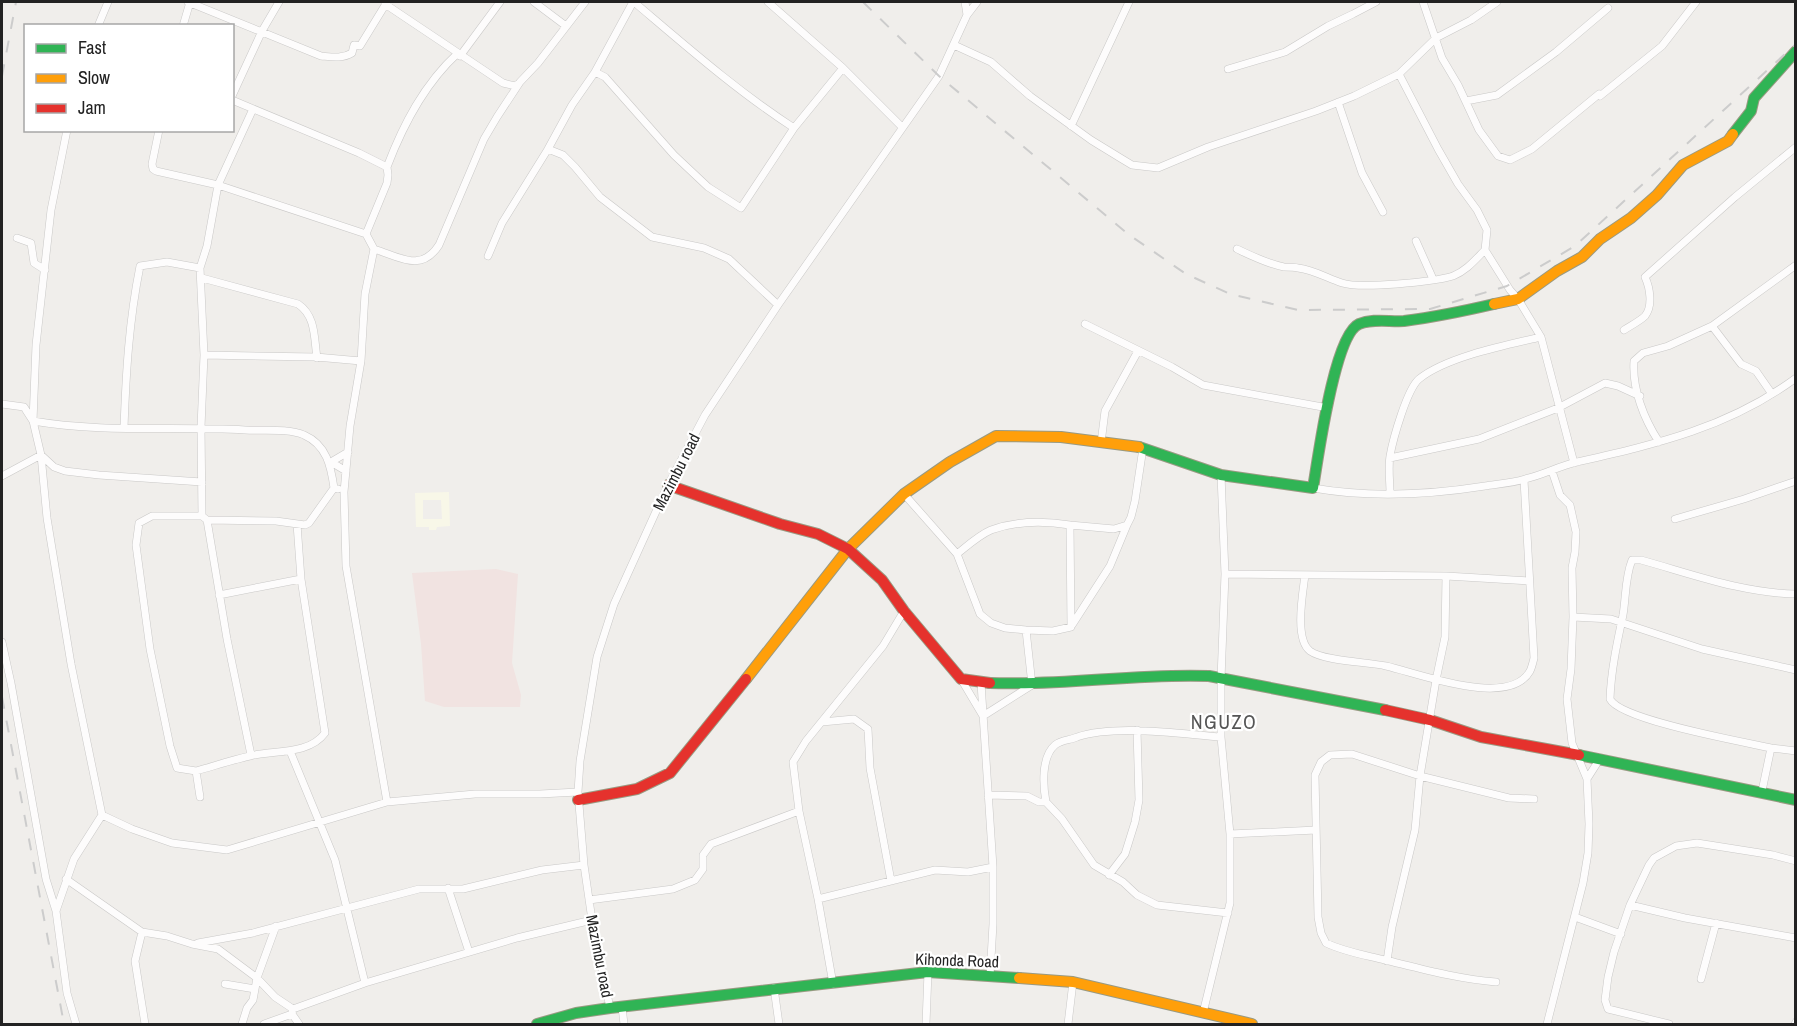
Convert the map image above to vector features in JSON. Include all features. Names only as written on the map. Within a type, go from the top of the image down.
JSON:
[{"type":"street","points":[[99,24],[108,2]]},
{"type":"street","points":[[184,24],[189,2],[321,56],[344,57],[352,53],[354,45],[360,46],[386,3],[459,55],[506,85],[515,86],[538,63],[585,2]]},
{"type":"street","points":[[234,94],[262,31],[279,2]]},
{"type":"street","points":[[366,234],[387,183],[387,167],[417,102],[443,66],[459,55],[500,2]]},
{"type":"street","points":[[534,2],[566,26]]},
{"type":"street","points":[[488,256],[502,223],[548,149],[572,105],[595,72],[634,2],[705,63],[794,128]]},
{"type":"street","points":[[768,2],[843,68],[902,127]]},
{"type":"street","points":[[965,2],[967,15]]},
{"type":"street","name":"Mazimbu road","points":[[610,1008],[592,920],[578,796],[580,761],[597,657],[620,591],[668,485],[705,415],[778,306],[939,76],[967,15],[977,2]]},
{"type":"street","points":[[1071,126],[1129,2]]},
{"type":"street","points":[[1228,69],[1285,52],[1328,26],[1376,2]]},
{"type":"street","points":[[1423,2],[1442,58],[1479,130],[1494,153],[1503,159],[1516,158],[1532,149],[1599,94],[1600,96],[1646,60],[1662,46],[1696,2]]},
{"type":"street","points":[[954,45],[991,62],[1030,96],[1071,126],[1132,165],[1158,168],[1208,147],[1316,111],[1399,74],[1436,38],[1471,20],[1497,2]]},
{"type":"street","points":[[1466,101],[1497,95],[1556,52],[1608,8]]},
{"type":"street","points":[[1313,488],[1339,358],[1352,327],[1376,321],[1399,321],[1459,313],[1518,299],[1557,271],[1582,257],[1600,239],[1631,218],[1657,195],[1683,165],[1728,141],[1750,111],[1754,98],[1796,51]]},
{"type":"street","points":[[595,72],[605,77],[674,155],[708,187],[741,208],[794,128],[843,68]]},
{"type":"street","points":[[1399,74],[1458,184],[1477,210],[1486,230],[1485,250],[1541,337],[1574,463]]},
{"type":"street","points":[[374,249],[416,262],[425,261],[433,254],[484,139],[520,82]]},
{"type":"street","points":[[234,99],[387,167]]},
{"type":"street","points":[[1338,102],[1362,173],[1383,212]]},
{"type":"street","points":[[251,755],[204,518],[201,428],[204,355],[200,268],[207,246],[218,186],[253,109]]},
{"type":"street","points":[[56,911],[74,860],[102,815],[71,664],[47,518],[41,455],[33,421],[36,345],[51,210],[67,132]]},
{"type":"street","points":[[159,132],[153,169],[162,174],[218,186],[366,234],[374,249],[365,294],[361,361],[344,492],[346,566],[387,802]]},
{"type":"street","points":[[1624,330],[1646,315],[1650,303],[1649,286],[1645,277],[1796,147]]},
{"type":"street","points":[[548,149],[562,155],[600,197],[651,237],[704,248],[729,259],[778,306]]},
{"type":"street","points":[[17,238],[31,243],[34,263],[45,270]]},
{"type":"street","points":[[1416,241],[1433,279]]},
{"type":"street","points":[[1237,249],[1258,259],[1283,267],[1298,267],[1326,275],[1343,283],[1388,284],[1452,276],[1464,270],[1485,250]]},
{"type":"street","points":[[124,428],[126,353],[140,266],[167,262],[200,268]]},
{"type":"street","points":[[1659,442],[1648,426],[1633,374],[1634,361],[1643,353],[1668,346],[1712,326],[1796,265]]},
{"type":"street","points":[[202,278],[298,304],[311,318],[317,357]]},
{"type":"street","points":[[1085,324],[1203,385],[1328,408]]},
{"type":"street","points":[[1712,326],[1741,364],[1756,371],[1772,394]]},
{"type":"street","points":[[1390,494],[1390,458],[1407,396],[1418,380],[1454,361],[1541,337]]},
{"type":"street","points":[[1101,443],[1105,411],[1138,351]]},
{"type":"street","points":[[204,355],[317,357],[361,361]]},
{"type":"street","points":[[102,815],[132,829],[172,843],[227,850],[387,802],[475,794],[578,796],[637,789],[670,773],[848,549],[904,494],[950,462],[996,436],[1061,437],[1143,448],[1221,475],[1348,494],[1416,494],[1524,480],[1574,463],[1688,435],[1716,424],[1772,394],[1796,378]]},
{"type":"street","points":[[1390,458],[1479,439],[1558,408],[1605,383],[1640,396]]},
{"type":"street","points":[[2,404],[24,407],[33,421],[59,426],[296,432],[314,441],[331,462],[346,471]]},
{"type":"street","points":[[904,494],[957,554],[980,614],[991,623],[1005,628],[1053,631],[1071,627],[1110,566],[1131,517],[1143,448]]},
{"type":"street","points":[[331,462],[348,452]]},
{"type":"street","points":[[2,476],[41,455]]},
{"type":"street","points":[[41,455],[54,467],[65,471],[99,476],[201,482]]},
{"type":"street","points":[[297,524],[301,579],[325,733],[320,740],[290,751],[251,755],[196,771],[177,768],[170,746],[150,650],[136,545],[139,523],[152,516],[276,521],[305,525],[309,523],[334,488],[331,462]]},
{"type":"street","points":[[1547,1024],[1583,884],[1588,853],[1587,779],[1572,743],[1567,699],[1571,669],[1572,568],[1576,532],[1570,505],[1560,495],[1552,471]]},
{"type":"street","points":[[1203,1013],[1228,913],[1231,886],[1230,834],[1221,737],[1225,574],[1221,475]]},
{"type":"street","points":[[1305,575],[1301,604],[1302,634],[1310,651],[1334,658],[1386,666],[1476,688],[1506,687],[1521,680],[1530,672],[1534,658],[1524,480]]},
{"type":"street","points":[[1675,519],[1796,481]]},
{"type":"street","points":[[668,485],[780,524],[818,534],[848,549],[882,580],[904,611],[961,679],[983,716]]},
{"type":"street","points":[[334,488],[344,492]]},
{"type":"street","points":[[957,554],[990,530],[1017,524],[1047,522],[1114,529],[1127,525]]},
{"type":"street","points":[[1070,525],[1071,627]]},
{"type":"street","points":[[1796,594],[1749,589],[1711,581],[1641,560],[1632,560],[1628,571],[1610,699],[1614,706],[1654,721],[1771,748],[1796,751]]},
{"type":"street","points":[[1225,574],[1446,576],[1529,581]]},
{"type":"street","points":[[1388,960],[1392,927],[1415,830],[1420,776],[1445,637],[1446,576]]},
{"type":"street","points":[[219,595],[301,579]]},
{"type":"street","points":[[833,984],[819,899],[799,811],[793,762],[883,646],[904,611]]},
{"type":"street","points":[[1573,617],[1611,619],[1702,648],[1796,670]]},
{"type":"street","points":[[1026,630],[1032,685]]},
{"type":"street","points":[[2,642],[46,879],[56,911],[68,993],[76,1024]]},
{"type":"street","points":[[961,679],[981,683],[1032,685],[1182,675],[1209,676],[1370,706],[1430,720],[1481,737],[1549,748],[1599,760],[1762,791],[1796,800]]},
{"type":"street","points":[[981,683],[993,867],[990,976]]},
{"type":"street","points":[[983,716],[1032,685]]},
{"type":"street","points":[[822,722],[854,719],[868,729],[870,768],[891,881]]},
{"type":"street","points":[[1221,737],[1137,730],[1084,734],[1055,745],[1044,763],[1044,787],[1046,802],[1062,819],[1094,865],[1123,882],[1137,895],[1157,905],[1228,913]]},
{"type":"street","points":[[1109,875],[1125,854],[1135,822],[1139,800],[1137,730]]},
{"type":"street","points":[[1762,791],[1771,748]]},
{"type":"street","points":[[290,751],[335,860],[365,983]]},
{"type":"street","points":[[1496,982],[1450,976],[1350,952],[1326,943],[1321,933],[1318,917],[1315,775],[1321,762],[1330,755],[1352,754],[1420,776],[1509,798],[1534,799]]},
{"type":"street","points":[[1587,779],[1599,760]]},
{"type":"street","points":[[196,771],[200,797]]},
{"type":"street","points":[[988,795],[1027,796],[1039,802],[1046,802]]},
{"type":"street","points":[[589,900],[673,889],[695,880],[703,869],[703,855],[711,844],[799,811]]},
{"type":"street","points":[[1230,834],[1316,830]]},
{"type":"street","points":[[1669,1024],[1608,1009],[1605,1000],[1608,977],[1630,905],[1654,858],[1676,846],[1697,843],[1796,861]]},
{"type":"street","points":[[192,944],[233,937],[419,889],[463,889],[542,870],[584,865]]},
{"type":"street","points":[[819,899],[935,870],[968,872],[993,867]]},
{"type":"street","points":[[66,879],[142,932],[218,949],[257,978],[275,997],[293,1011],[299,1024]]},
{"type":"street","points":[[448,888],[469,952]]},
{"type":"street","points":[[1630,905],[1796,939]]},
{"type":"street","points":[[1575,917],[1621,934]]},
{"type":"street","points":[[264,1024],[365,983],[469,952],[592,920]]},
{"type":"street","points":[[1701,979],[1716,923]]},
{"type":"street","points":[[242,1024],[276,926]]},
{"type":"street","points":[[142,932],[135,961],[145,1024]]},
{"type":"street","points":[[926,1024],[928,972]]},
{"type":"street","name":"Kihonda Road","points":[[537,1024],[576,1013],[610,1008],[928,972],[1073,982],[1239,1023],[1252,1024]]},
{"type":"street","points":[[1068,1024],[1073,982]]},
{"type":"street","points":[[225,984],[255,989]]},
{"type":"street","points":[[774,988],[779,1024]]},
{"type":"street","points":[[622,1007],[624,1024]]},
{"type":"shaded area","points":[[449,492],[450,526],[437,527],[436,530],[429,530],[429,527],[416,527],[415,493]],"holes":[[[423,500],[441,500],[442,519],[423,519]]]},
{"type":"shaded area","points":[[496,569],[518,574],[512,663],[521,695],[520,707],[444,707],[425,701],[412,573]]},
{"type":"railway","points":[[2,76],[16,2]]},
{"type":"railway","points":[[863,2],[939,76],[1128,234],[1186,274],[1230,294],[1298,310],[1430,309],[1507,286],[1575,246],[1796,44]]},
{"type":"railway","points":[[2,697],[64,1024]]},
{"type":"traffic: fast","points":[[1733,134],[1751,111],[1754,98],[1796,51]]},
{"type":"traffic: fast","points":[[1139,447],[1221,475],[1313,488],[1328,399],[1342,350],[1350,333],[1364,322],[1404,321],[1494,304]]},
{"type":"traffic: fast","points":[[990,683],[1209,676],[1385,710]]},
{"type":"traffic: fast","points":[[1579,755],[1796,800]]},
{"type":"traffic: fast","points":[[537,1024],[576,1013],[610,1008],[928,972],[1019,978]]},
{"type":"traffic: slow","points":[[1494,304],[1518,299],[1557,271],[1582,257],[1600,239],[1631,218],[1657,195],[1683,165],[1728,141],[1733,134]]},
{"type":"traffic: slow","points":[[746,679],[848,549],[904,494],[950,462],[996,436],[1061,437],[1139,447]]},
{"type":"traffic: slow","points":[[1019,978],[1073,982],[1252,1024]]},
{"type":"traffic: jam","points":[[668,485],[780,524],[818,534],[848,549],[882,580],[904,611],[961,679],[990,683]]},
{"type":"traffic: jam","points":[[578,800],[637,789],[670,773],[746,679]]},
{"type":"traffic: jam","points":[[1385,710],[1430,720],[1481,737],[1579,755]]},
{"type":"district","name":"NGUZO","points":[[1224,722]]}]
